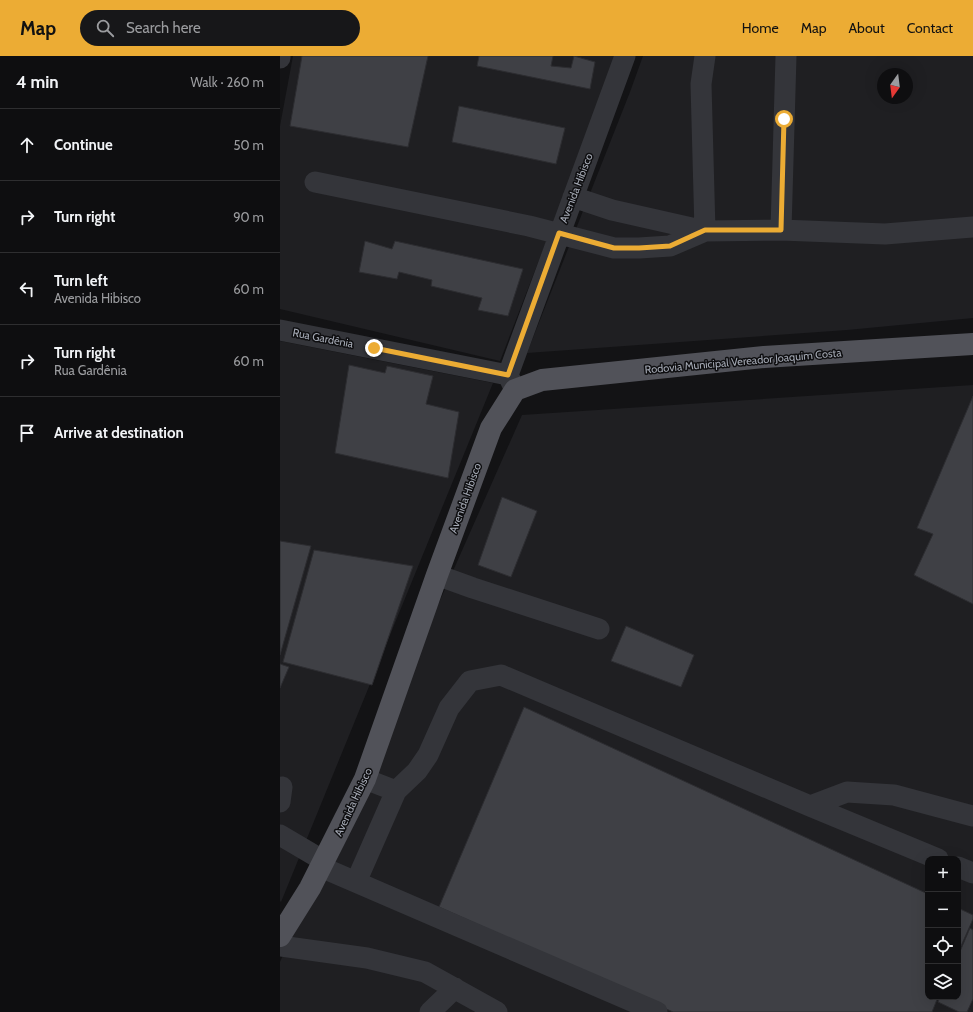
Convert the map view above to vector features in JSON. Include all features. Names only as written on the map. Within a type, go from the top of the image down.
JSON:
[{"type":"main road","name":"Rodovia Municipal Vereador Joaquim Costa","points":[[511,382],[764,358],[973,344]]},
{"type":"main road","name":"Avenida Hibisco","points":[[281,936],[323,864],[365,779],[490,428],[511,382]]},
{"type":"street","name":"Avenida Hibisco","points":[[511,382],[559,233],[625,56]]},
{"type":"street","points":[[705,56],[701,84],[705,230]]},
{"type":"street","points":[[781,230],[786,56]]},
{"type":"street","points":[[315,182],[522,224],[614,248],[670,246],[705,230]]},
{"type":"street","points":[[573,196],[612,210],[705,230],[781,230],[885,234],[973,227]]},
{"type":"street","name":"Rua Gardênia","points":[[280,330],[511,382]]},
{"type":"street","points":[[437,575],[598,628]]},
{"type":"street","points":[[356,882],[396,791],[417,771],[428,755],[449,708],[470,681],[501,675],[931,856]]},
{"type":"street","points":[[365,779],[396,791]]},
{"type":"street","points":[[810,806],[847,792],[894,795],[973,816]]},
{"type":"street","points":[[280,835],[323,864],[356,882],[657,1012]]},
{"type":"street","points":[[961,868],[973,873]]},
{"type":"street","points":[[281,936],[425,972],[497,1012]]},
{"type":"street","points":[[430,1012],[455,988]]},
{"type":"shaded area","points":[[293,56],[618,56],[500,361],[280,309],[280,126]]},
{"type":"shaded area","points":[[643,56],[973,56],[973,318],[847,330],[527,353]]},
{"type":"shaded area","points":[[280,341],[493,383],[281,902],[280,901]]},
{"type":"shaded area","points":[[973,385],[973,1012],[280,1012],[280,962],[522,415]]},
{"type":"building","points":[[302,56],[428,56],[408,147],[290,126]]},
{"type":"building","points":[[479,56],[553,56],[551,66],[571,68],[574,56],[595,62],[590,89],[477,66]]},
{"type":"building","points":[[459,106],[565,128],[556,164],[452,142]]},
{"type":"building","points":[[365,241],[392,249],[395,241],[523,269],[508,316],[478,310],[482,298],[431,286],[432,280],[399,272],[397,279],[359,272]]},
{"type":"building","points":[[349,365],[385,373],[387,366],[433,376],[426,404],[459,412],[448,478],[335,453]]},
{"type":"building","points":[[973,396],[973,604],[914,575],[933,534],[917,528]]},
{"type":"building","points":[[502,497],[537,511],[511,577],[478,565]]},
{"type":"building","points":[[280,541],[311,546],[280,655]]},
{"type":"building","points":[[314,550],[413,566],[372,685],[283,662]]},
{"type":"building","points":[[626,626],[694,655],[681,687],[611,661]]},
{"type":"building","points":[[280,664],[289,667],[280,688]]},
{"type":"building","points":[[524,707],[925,893],[925,1000],[937,1000],[932,1012],[673,1012],[439,907]]},
{"type":"building","points":[[961,909],[973,915],[973,919],[961,946]]},
{"type":"building","points":[[970,928],[973,930],[973,999],[967,1012],[959,1012],[938,1002],[939,1000],[961,1000],[961,949]]},
{"type":"route","points":[[374,348],[508,375],[559,233],[614,248],[639,248],[670,246],[705,230],[781,230],[784,119]]}]
